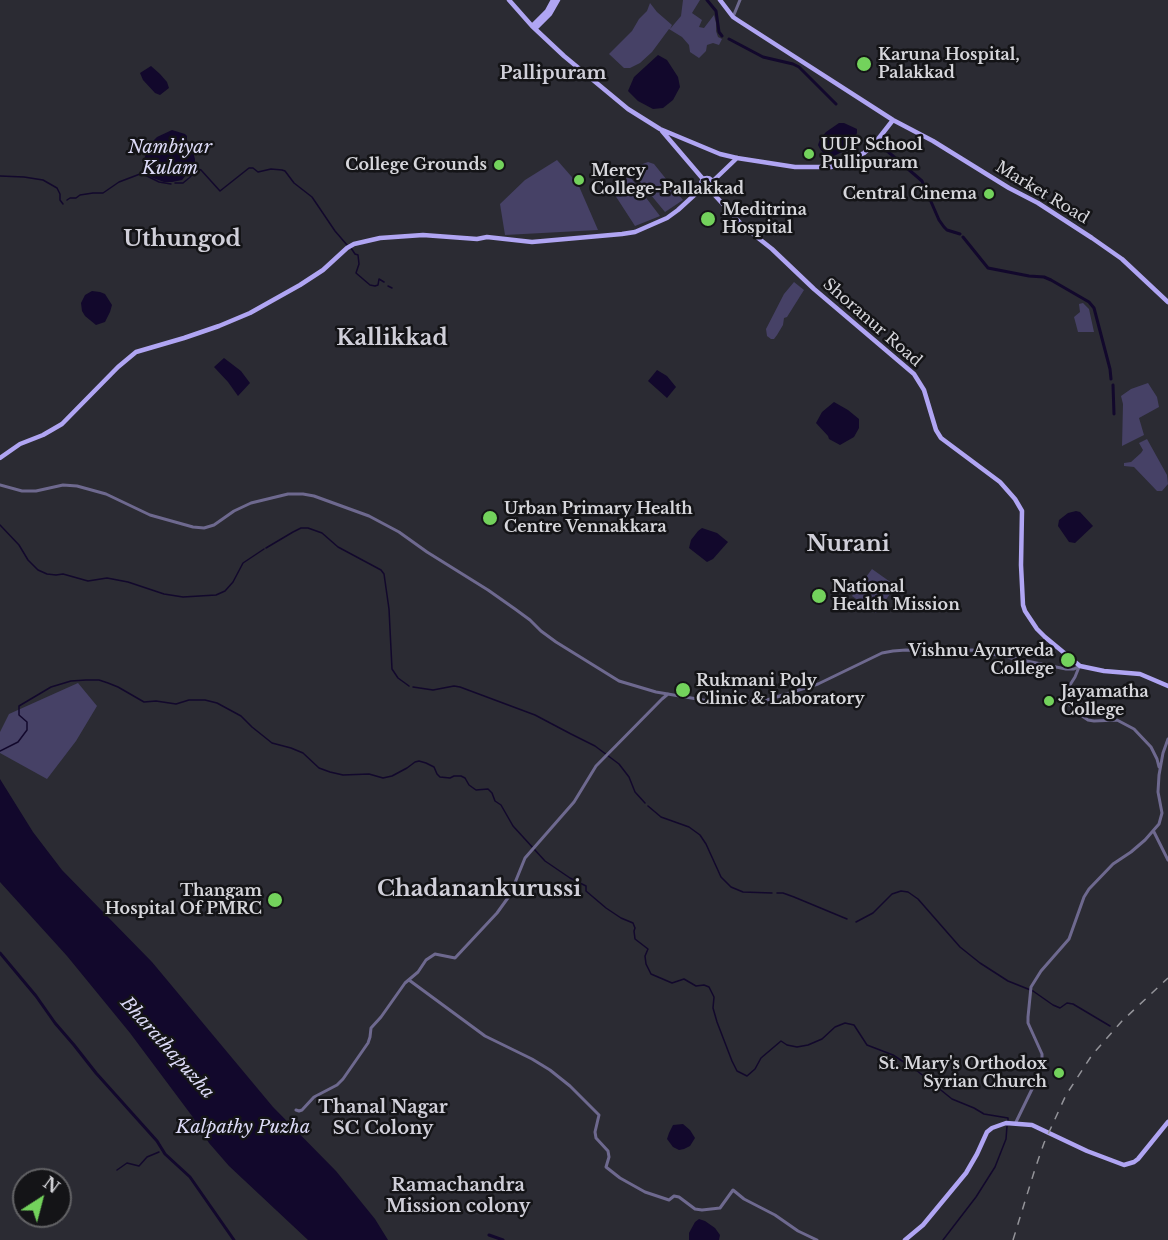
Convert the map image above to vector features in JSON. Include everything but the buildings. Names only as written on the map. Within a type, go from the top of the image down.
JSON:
[{"type":"main road","points":[[509,0],[564,56],[627,109],[660,129],[720,154],[795,167],[831,167],[864,153],[875,143],[893,120],[733,17],[720,0]]},
{"type":"main road","points":[[534,27],[553,0]]},
{"type":"main road","points":[[534,27],[550,14],[558,0]]},
{"type":"main road","name":"Market Road","points":[[893,120],[1038,203],[1089,236],[1122,259],[1168,302]]},
{"type":"main road","points":[[660,129],[704,179]]},
{"type":"main road","points":[[702,188],[710,190],[713,187],[713,181],[737,158]]},
{"type":"main road","points":[[704,179],[710,178],[713,181]]},
{"type":"main road","points":[[702,188],[701,182],[704,179]]},
{"type":"main road","points":[[0,458],[20,444],[62,424],[136,351],[184,338],[249,313],[323,270],[346,248],[354,244],[380,238],[423,235],[487,237],[532,242],[635,232],[667,219],[702,188]]},
{"type":"main road","name":"Shoranur Road","points":[[710,190],[742,226],[772,249],[814,289],[914,374],[924,390],[936,430],[941,438],[1000,482],[1015,499],[1022,511],[1021,592],[1025,611],[1045,637],[1077,666],[1140,674],[1168,687]]},
{"type":"main road","points":[[905,1240],[930,1217],[966,1173],[987,1132],[1000,1124],[1017,1122],[1032,1125],[1087,1151],[1124,1165],[1138,1159],[1168,1122]]},
{"type":"street","points":[[733,17],[740,0]]},
{"type":"street","points":[[0,485],[22,491],[36,491],[63,485],[77,486],[106,494],[150,515],[204,528],[214,525],[234,511],[251,503],[288,494],[315,496],[369,516],[399,532],[488,590],[556,642],[612,676],[628,684],[728,705],[767,700],[818,684],[882,652],[972,650],[1042,665],[1077,666],[1076,678],[1063,699],[1073,710],[1088,720],[1117,720],[1134,729],[1151,747],[1160,769]]},
{"type":"street","points":[[296,1110],[302,1110],[314,1097],[338,1085],[368,1043],[371,1028],[426,960],[435,954],[455,958],[497,913],[510,895],[525,858],[565,813],[583,789],[590,774],[648,712],[669,694]]},
{"type":"street","points":[[1017,1122],[1042,1063],[1042,1054],[1028,1017],[1031,990],[1041,971],[1069,939],[1089,889],[1113,864],[1131,852],[1154,831],[1158,824],[1162,813],[1158,792],[1160,769],[1168,739]]},
{"type":"street","points":[[1154,831],[1168,860]]},
{"type":"street","points":[[409,980],[486,1036],[550,1070],[570,1086],[599,1115],[595,1132],[596,1138],[608,1151],[606,1167],[621,1178],[645,1192],[669,1200],[674,1196],[679,1197],[695,1209],[702,1210],[720,1208],[733,1190],[744,1199],[817,1240]]},
{"type":"shaded area","points":[[683,0],[700,0],[692,13],[702,20],[699,27],[704,28],[714,15],[718,37],[722,39],[719,45],[713,43],[707,45],[706,51],[699,58],[690,52],[689,45],[682,37],[669,29],[652,52],[640,63],[630,68],[624,68],[609,54],[632,31],[647,11],[650,3],[672,25],[670,29],[681,16]]},
{"type":"shaded area","points":[[557,160],[578,184],[598,230],[505,235],[500,204],[525,180]]},
{"type":"shaded area","points":[[648,162],[654,164],[683,200],[665,212],[636,177],[635,173],[640,165]]},
{"type":"shaded area","points":[[625,178],[631,178],[660,216],[635,226],[613,192],[616,184]]},
{"type":"shaded area","points":[[794,282],[804,290],[787,317],[784,318],[777,335],[771,339],[767,336],[766,329],[784,294]]},
{"type":"shaded area","points":[[1083,303],[1089,309],[1094,332],[1078,332],[1074,317],[1080,312],[1079,304]]},
{"type":"shaded area","points":[[1148,383],[1157,397],[1159,407],[1139,418],[1144,435],[1122,446],[1123,404],[1121,396],[1131,389]]},
{"type":"shaded area","points":[[1147,439],[1167,475],[1168,484],[1162,491],[1157,491],[1134,467],[1124,466],[1124,463],[1131,462],[1141,453],[1143,450],[1139,443]]},
{"type":"shaded area","points":[[872,569],[896,586],[876,613],[852,596]]},
{"type":"shaded area","points":[[78,683],[97,706],[76,741],[47,779],[0,753],[0,732],[9,714]]},
{"type":"water","points":[[658,55],[667,60],[678,77],[680,87],[673,100],[663,108],[653,109],[638,101],[628,91],[634,77]]},
{"type":"water","points":[[151,66],[167,82],[169,88],[160,95],[155,93],[143,80],[140,73]]},
{"type":"water","points":[[839,123],[857,129],[857,133],[852,143],[844,151],[832,157],[825,155],[818,145],[820,139]]},
{"type":"water","name":"Nambiyar Kulam","points":[[172,130],[187,136],[187,143],[193,152],[195,165],[182,180],[164,182],[144,172],[144,160],[153,141]]},
{"type":"water","points":[[92,291],[105,294],[112,305],[105,322],[96,325],[85,316],[81,303],[85,295]]},
{"type":"water","points":[[224,358],[241,371],[250,383],[238,396],[214,367]]},
{"type":"water","points":[[657,370],[667,376],[676,387],[667,398],[648,381]]},
{"type":"water","points":[[834,402],[859,419],[859,428],[854,437],[840,445],[829,439],[816,423],[822,412]]},
{"type":"water","points":[[1080,512],[1093,526],[1075,543],[1069,542],[1058,526],[1059,520],[1068,513]]},
{"type":"water","points":[[702,528],[717,533],[728,542],[713,559],[707,562],[689,548],[691,540]]},
{"type":"water","name":"Kalpathy Puzha","points":[[0,779],[33,832],[62,870],[152,962],[273,1107],[336,1171],[375,1219],[388,1240],[308,1240],[229,1166],[209,1143],[192,1116],[130,1033],[67,956],[0,882]]},
{"type":"water","points":[[683,1124],[695,1138],[690,1146],[679,1150],[673,1147],[667,1139],[673,1125]]},
{"type":"water","points":[[699,1219],[715,1228],[720,1235],[719,1240],[689,1240],[689,1233]]},
{"type":"waterway","points":[[707,0],[716,11],[719,32],[722,36]]},
{"type":"waterway","points":[[729,39],[763,57],[799,67],[836,104]]},
{"type":"waterway","points":[[886,150],[922,181],[944,227],[960,234]]},
{"type":"waterway","points":[[175,183],[183,183],[198,169],[220,191],[249,168],[258,172],[271,169],[285,171],[294,183],[312,197],[347,245]]},
{"type":"waterway","points":[[67,200],[80,195],[103,193],[119,182],[140,174],[171,184]]},
{"type":"waterway","points":[[0,176],[43,180],[57,188],[63,204]]},
{"type":"waterway","points":[[963,237],[988,268],[1044,277],[1089,302],[1094,308],[1111,379]]},
{"type":"waterway","points":[[351,248],[358,255],[359,264],[356,273],[370,285],[378,285],[379,279],[384,282]]},
{"type":"waterway","points":[[388,286],[392,288]]},
{"type":"waterway","points":[[1113,385],[1114,414]]},
{"type":"waterway","points":[[0,525],[19,545],[28,560],[38,570],[47,574],[63,574],[88,581],[107,578],[183,597],[216,595],[225,591],[233,582],[243,563],[264,549]]},
{"type":"waterway","points":[[266,548],[301,528],[308,528],[322,533],[338,547],[381,570],[384,574],[389,609],[392,669],[398,678],[409,686]]},
{"type":"waterway","points":[[0,751],[18,742],[27,730],[27,722],[19,715],[19,706],[51,687],[71,681],[99,680],[118,687],[144,702],[176,704],[189,700],[205,700],[217,703],[241,716],[272,743],[303,753],[319,768],[330,772],[343,775],[369,774],[383,778],[392,776],[415,762],[426,763],[434,767],[440,777],[461,776],[476,790],[488,789],[495,801],[501,805],[513,826],[545,861],[586,886],[586,891],[606,908],[633,923],[635,939],[648,949],[645,956],[651,974],[672,983],[684,979],[696,986],[709,987],[714,997],[713,1008],[717,1022],[737,1071],[747,1076],[755,1069],[761,1058],[781,1041],[797,1047],[808,1045],[822,1039],[835,1027],[845,1023],[854,1025],[867,1045],[893,1055],[952,1099],[984,1114],[1008,1118],[1008,1120]]},
{"type":"waterway","points":[[413,687],[433,690],[460,687],[535,715],[595,746],[619,764],[629,777],[635,792],[645,803]]},
{"type":"waterway","points":[[648,806],[661,817],[689,827],[700,835],[721,877],[731,887],[743,892],[772,893]]},
{"type":"waterway","points":[[856,922],[873,913],[892,894],[901,891],[908,892],[918,899],[960,947],[980,963],[1008,981],[1033,991],[1053,1005],[1060,1008],[1067,1003],[1073,1004],[1110,1026]]},
{"type":"waterway","points":[[777,893],[794,897],[847,919]]},
{"type":"waterway","points":[[0,953],[96,1073],[157,1141],[165,1154],[190,1177],[234,1240]]},
{"type":"waterway","points":[[943,1240],[976,1197],[995,1167],[1006,1139],[1007,1126]]},
{"type":"waterway","points":[[117,1170],[127,1163],[139,1166],[147,1157],[159,1152]]},
{"type":"waterway","points":[[489,1235],[503,1240]]},
{"type":"railway","points":[[1013,1240],[1044,1143],[1066,1095],[1092,1055],[1122,1021],[1168,978]]},
{"type":"place","name":"Karuna Hospital, Palakkad","points":[[864,64]]},
{"type":"place","name":"UUP School Pullipuram","points":[[809,154]]},
{"type":"place","name":"College Grounds","points":[[499,165]]},
{"type":"place","name":"Mercy College-Pallakkad","points":[[579,180]]},
{"type":"place","name":"Central Cinema","points":[[989,194]]},
{"type":"place","name":"Meditrina Hospital","points":[[708,219]]},
{"type":"place","name":"Urban Primary Health Centre Vennakkara","points":[[490,518]]},
{"type":"place","name":"National Health Mission","points":[[819,596]]},
{"type":"place","name":"Vishnu Ayurveda College","points":[[1068,660]]},
{"type":"place","name":"Rukmani Poly Clinic & Laboratory","points":[[683,690]]},
{"type":"place","name":"Jayamatha College","points":[[1049,701]]},
{"type":"place","name":"Thangam Hospital Of PMRC","points":[[275,900]]},
{"type":"place","name":"St. Mary's Orthodox Syrian Church","points":[[1059,1073]]},
{"type":"district","name":"Pallipuram","points":[[553,74]]},
{"type":"district","name":"Uthungod","points":[[182,240]]},
{"type":"district","name":"Kallikkad","points":[[392,339]]},
{"type":"district","name":"Nurani","points":[[848,545]]},
{"type":"district","name":"Chadanankurussi","points":[[479,890]]},
{"type":"district","name":"Thanal Nagar SC Colony","points":[[383,1118]]},
{"type":"district","name":"Ramachandra Mission colony","points":[[458,1196]]},
{"type":"water label","name":"Bharathapuzha","points":[[167,1048]]}]
